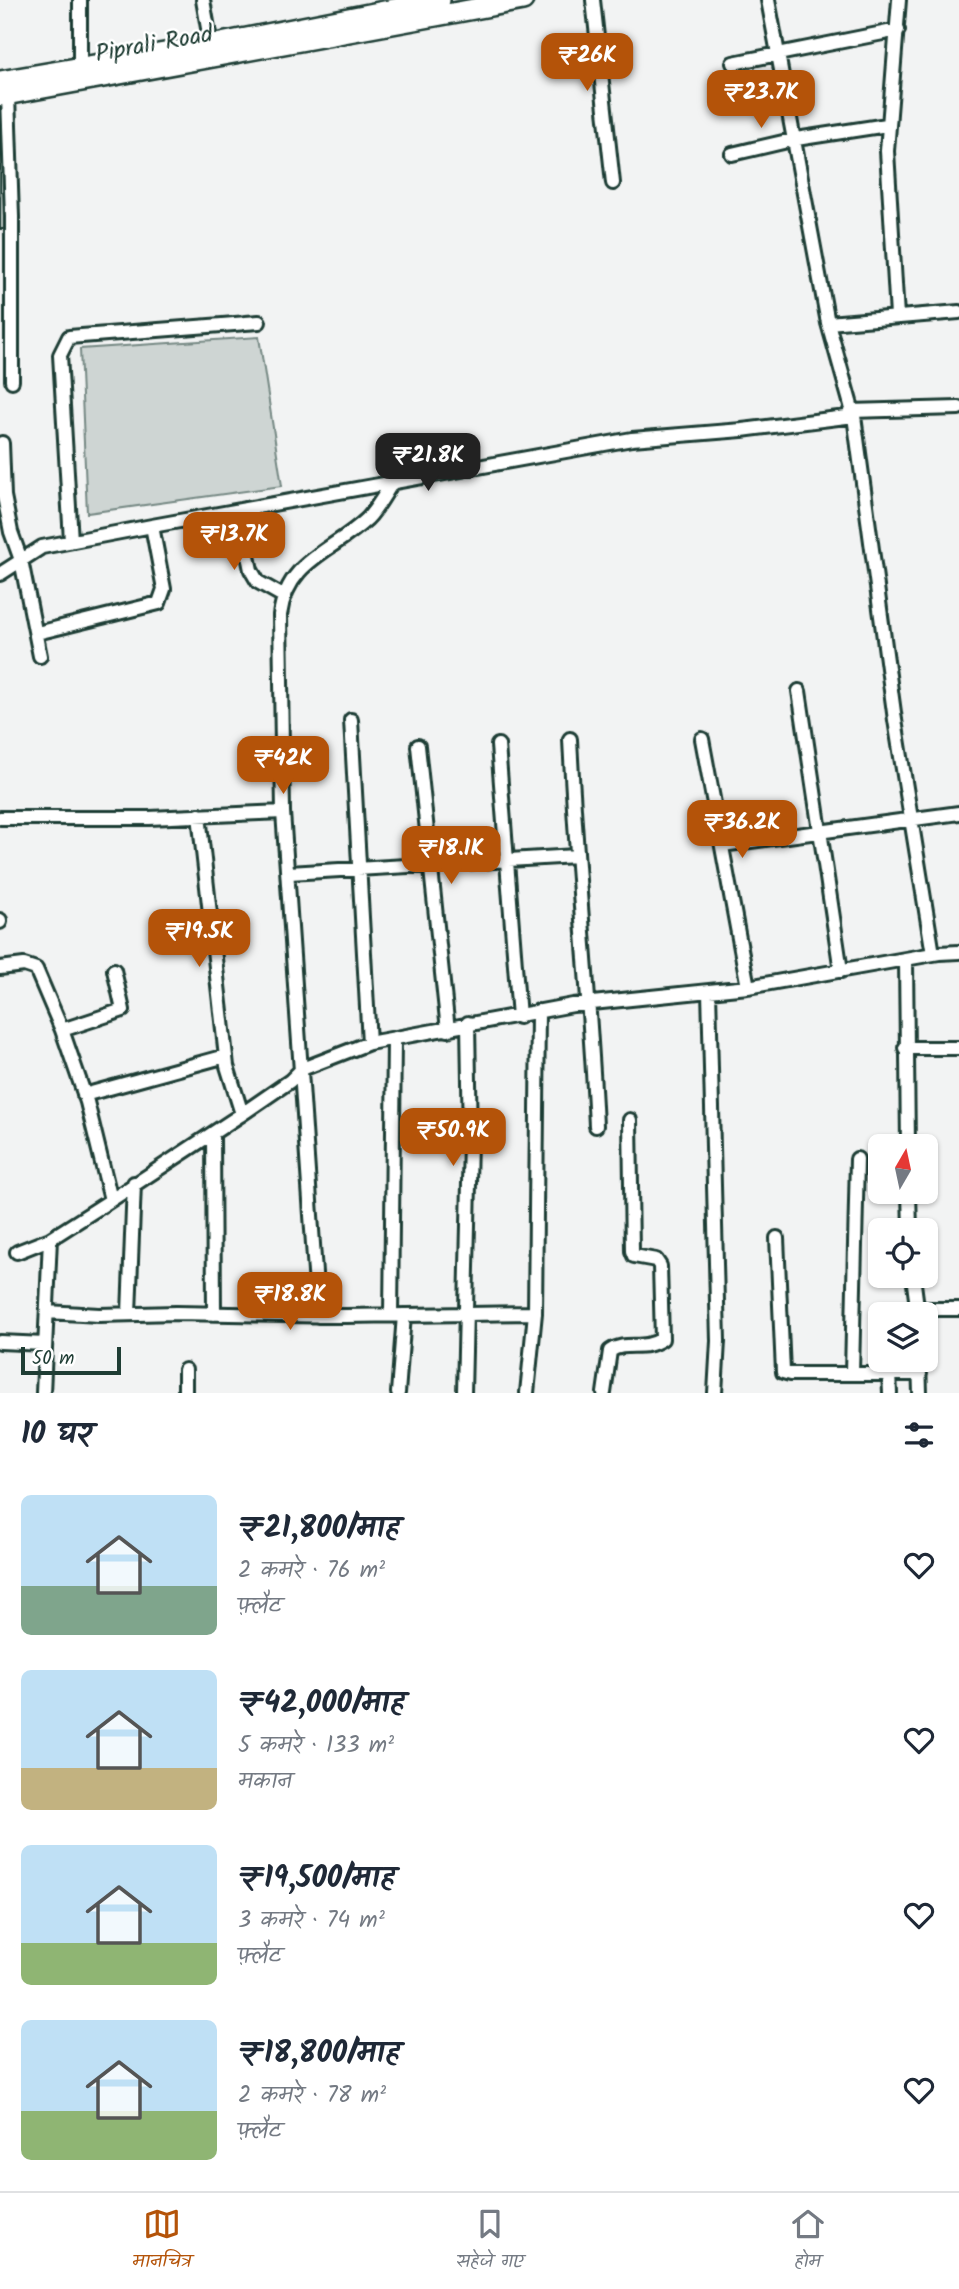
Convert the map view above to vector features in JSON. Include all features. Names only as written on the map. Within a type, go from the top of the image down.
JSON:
[{"type":"main road","points":[[3,91],[80,67],[211,45],[439,0]]},
{"type":"main road","name":"Piprali Road","points":[[3,91],[523,0]]},
{"type":"street","points":[[80,0],[80,67]]},
{"type":"street","points":[[203,0],[211,45]]},
{"type":"street","points":[[593,0],[613,183]]},
{"type":"street","points":[[768,0],[776,52],[796,139],[828,323],[852,413],[910,818],[933,954]]},
{"type":"street","points":[[897,316],[887,200],[887,125],[899,0]]},
{"type":"street","points":[[733,63],[776,52],[898,30]]},
{"type":"street","points":[[3,91],[12,218],[12,381]]},
{"type":"street","points":[[732,154],[796,139],[887,125]]},
{"type":"street","points":[[828,323],[959,312]]},
{"type":"street","points":[[71,541],[60,355],[63,344],[78,334],[259,322]]},
{"type":"street","points":[[0,574],[42,547],[632,439],[742,430],[852,413],[959,408]]},
{"type":"street","points":[[2,443],[4,496],[11,532],[21,560],[40,656]]},
{"type":"street","points":[[318,1316],[283,812],[280,615],[283,596],[302,567],[370,516],[392,483]]},
{"type":"street","points":[[239,512],[251,570],[258,582],[283,596]]},
{"type":"street","points":[[37,634],[159,603],[164,589],[152,526]]},
{"type":"street","points":[[799,691],[841,971]]},
{"type":"street","points":[[351,720],[369,1043]]},
{"type":"street","points":[[570,739],[576,856],[590,1005],[596,1126]]},
{"type":"street","points":[[702,739],[748,986]]},
{"type":"street","points":[[498,745],[519,1017]]},
{"type":"street","points":[[418,746],[448,1030]]},
{"type":"street","points":[[0,818],[283,812]]},
{"type":"street","points":[[722,845],[959,813]]},
{"type":"street","points":[[199,815],[226,1056],[242,1114]]},
{"type":"street","points":[[289,873],[576,856]]},
{"type":"street","points":[[18,1252],[50,1239],[111,1200],[242,1114],[302,1069],[369,1043],[448,1030],[468,1023],[519,1017],[538,1011],[748,986],[933,954],[959,952]]},
{"type":"street","points":[[906,960],[908,1134]]},
{"type":"street","points":[[0,968],[24,965],[36,969],[62,1030],[84,1095],[111,1200]]},
{"type":"street","points":[[62,1030],[124,1010],[114,970]]},
{"type":"street","points":[[709,991],[718,1341],[715,1393]]},
{"type":"street","points":[[527,1393],[535,1314],[538,1011]]},
{"type":"street","points":[[464,1393],[470,1141],[468,1023]]},
{"type":"street","points":[[394,1040],[398,1393]]},
{"type":"street","points":[[905,1048],[959,1048]]},
{"type":"street","points":[[84,1095],[226,1056]]},
{"type":"street","points":[[604,1393],[610,1351],[619,1345],[652,1346],[662,1339],[660,1266],[656,1260],[634,1256],[632,1251],[630,1120]]},
{"type":"street","points":[[213,1133],[214,1314]]},
{"type":"street","points":[[852,1373],[857,1159]]},
{"type":"street","points":[[129,1314],[134,1183]]},
{"type":"street","points":[[777,1238],[783,1372],[920,1374],[920,1393]]},
{"type":"street","points":[[43,1393],[50,1239]]},
{"type":"street","points":[[938,1311],[959,1309]]},
{"type":"street","points":[[47,1312],[318,1316],[535,1314]]},
{"type":"street","points":[[0,1342],[45,1345]]},
{"type":"street","points":[[185,1370],[185,1393]]},
{"type":"street","points":[[889,1374],[890,1393]]},
{"type":"shaded area","points":[[259,337],[282,486],[87,513],[80,349]]},
{"type":"building","points":[[8,101],[9,229],[0,229],[0,102]]}]
